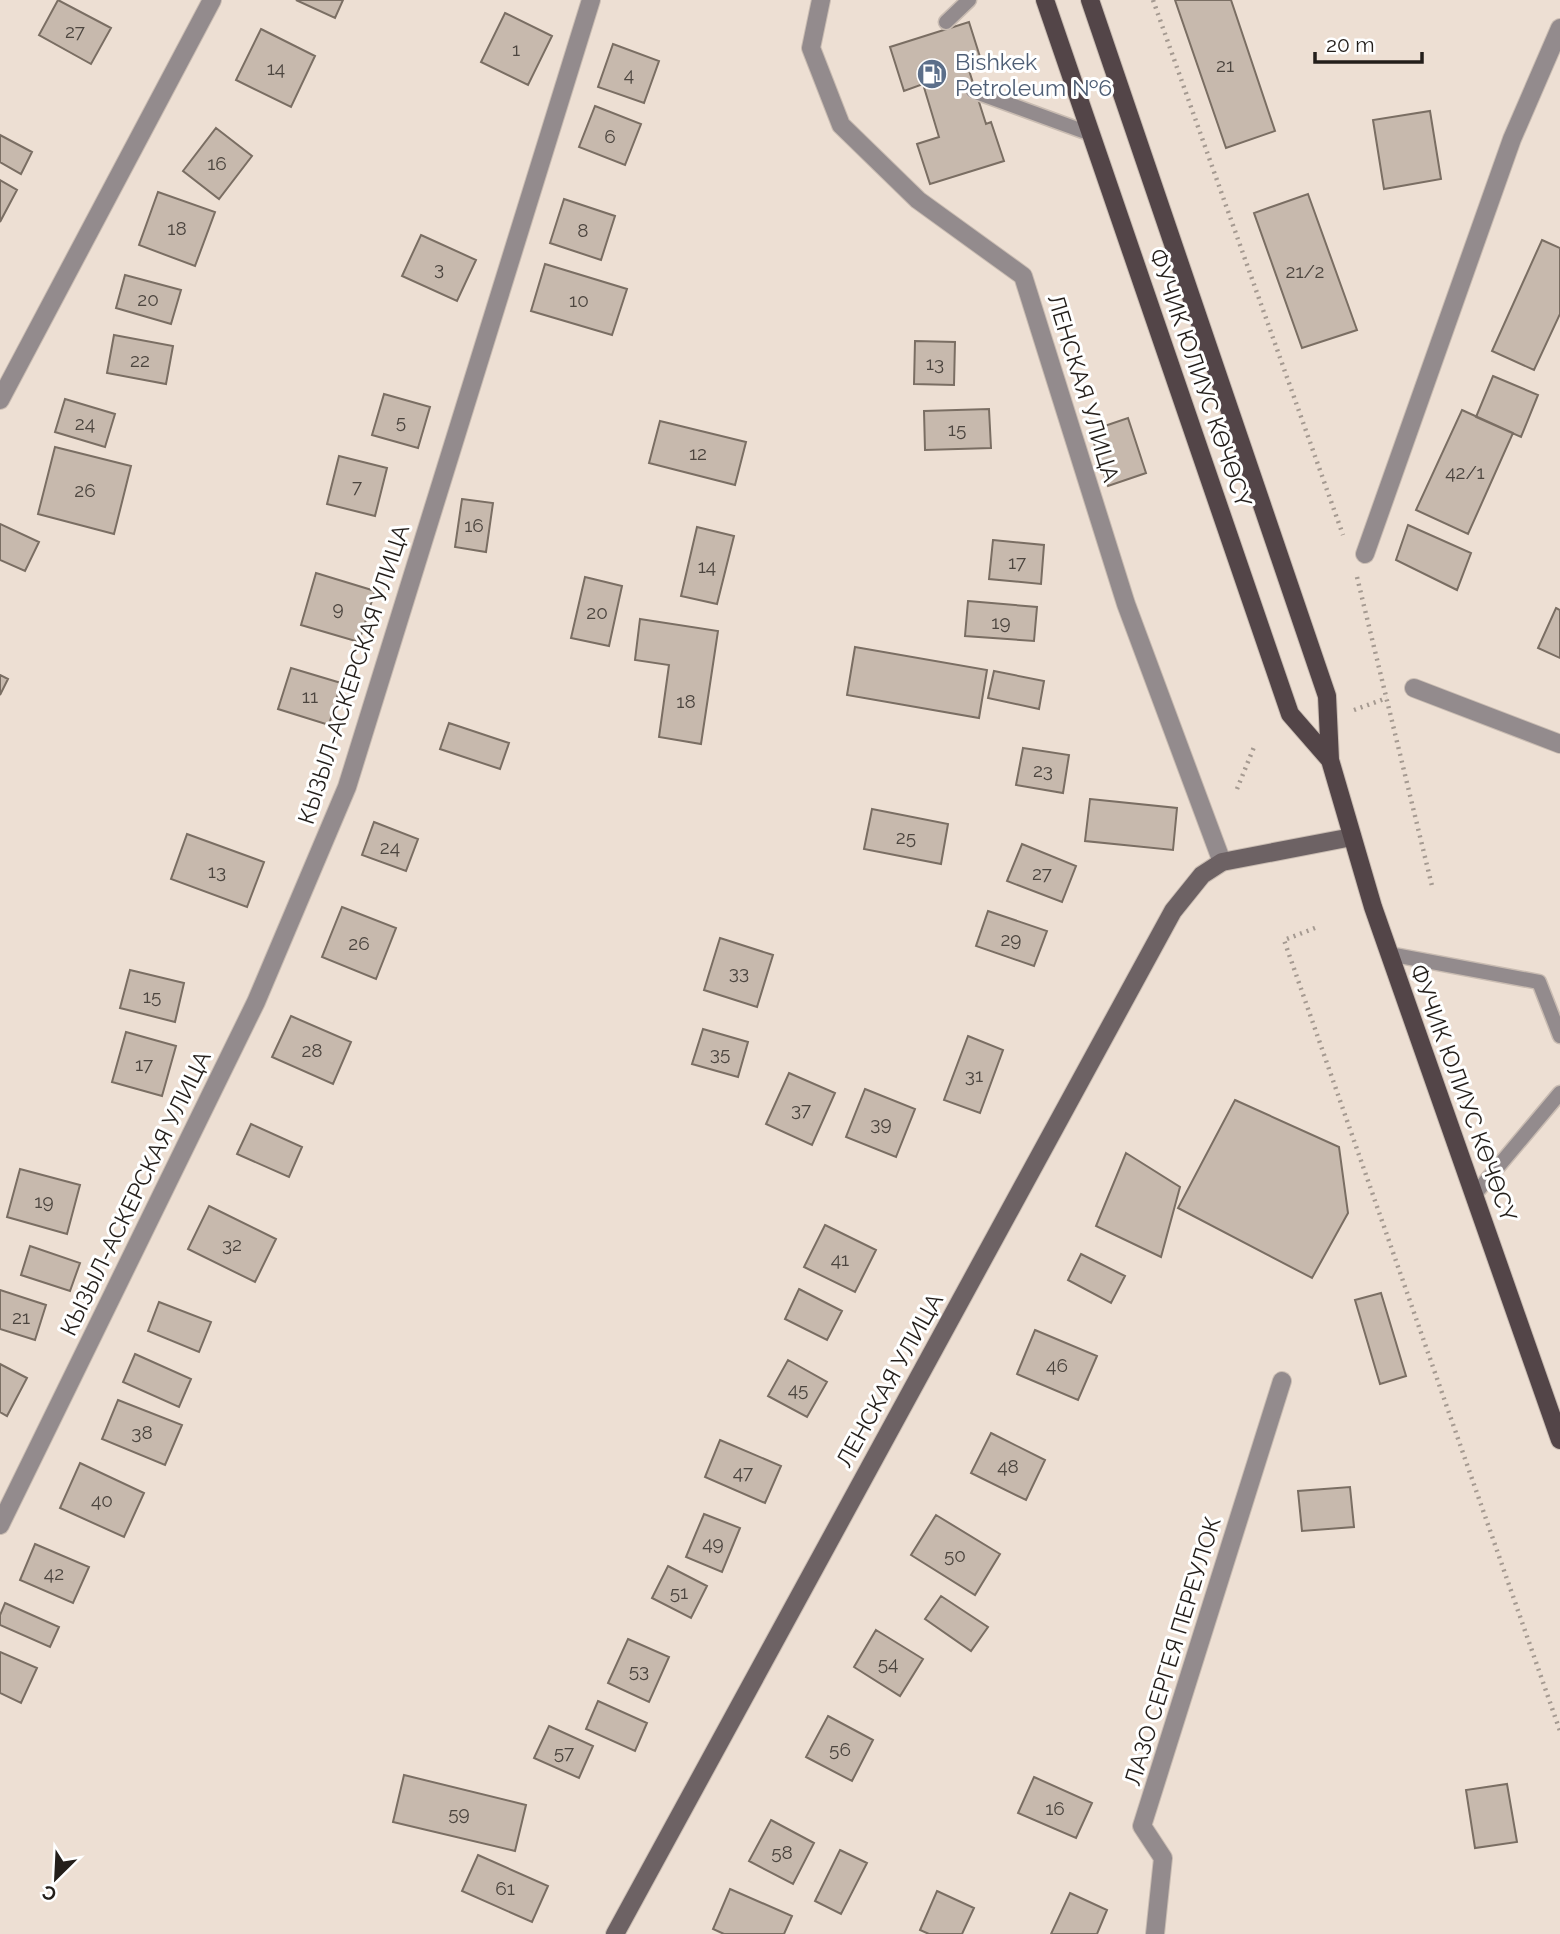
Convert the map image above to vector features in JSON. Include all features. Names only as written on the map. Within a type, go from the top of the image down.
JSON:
[{"type":"main road","name":"ФУЧИК ЮЛИУС КӨЧӨСҮ","points":[[1045,0],[1290,714],[1330,760]]},
{"type":"main road","name":"ФУЧИК ЮЛИУС КӨЧӨСҮ","points":[[1090,0],[1327,696],[1330,760],[1389,954],[1560,1440]]},
{"type":"main road","name":"ЛЕНСКАЯ УЛИЦА","points":[[615,1934],[1173,911],[1202,875],[1222,862],[1352,837]]},
{"type":"street","points":[[0,400],[212,0]]},
{"type":"street","name":"КЫЗЫЛ-АСКЕРСКАЯ УЛИЦА","points":[[0,1525],[256,1002],[347,787],[591,0]]},
{"type":"street","name":"ЛЕНСКАЯ УЛИЦА","points":[[821,0],[811,48],[841,125],[918,200],[1023,276],[1126,604],[1222,862]]},
{"type":"street","points":[[1359,560],[1512,139],[1560,28]]},
{"type":"street","points":[[1414,688],[1560,744]]},
{"type":"street","name":"ЛАЗО СЕРГЕЯ ПЕРЕУЛОК","points":[[1155,1934],[1163,1858],[1142,1826],[1282,1381]]},
{"type":"lane","points":[[946,22],[969,0]]},
{"type":"lane","points":[[973,91],[1091,134]]},
{"type":"lane","points":[[1389,954],[1539,982],[1560,1035]]},
{"type":"lane","points":[[1475,1194],[1560,1093]]},
{"type":"path","points":[[1153,0],[1345,540]]},
{"type":"path","points":[[1359,560],[1385,699],[1432,886]]},
{"type":"path","points":[[1354,710],[1414,688]]},
{"type":"path","points":[[1237,789],[1254,747]]},
{"type":"path","points":[[1315,928],[1284,940],[1560,1731]]},
{"type":"building","points":[[58,0],[111,28],[91,64],[39,35]]},
{"type":"building","points":[[296,0],[343,0],[335,18]]},
{"type":"building","points":[[1175,0],[1231,0],[1275,131],[1226,148]]},
{"type":"building","points":[[505,13],[552,36],[528,85],[481,62]]},
{"type":"building","points":[[969,22],[981,60],[967,64],[986,124],[991,122],[1004,161],[930,184],[917,144],[939,137],[923,84],[904,91],[890,47]]},
{"type":"building","points":[[261,29],[315,56],[291,107],[236,80]]},
{"type":"building","points":[[613,44],[659,61],[644,103],[598,87]]},
{"type":"building","points":[[595,106],[641,124],[625,165],[579,147]]},
{"type":"building","points":[[1430,111],[1441,179],[1384,189],[1373,120]]},
{"type":"building","points":[[216,128],[252,156],[219,199],[183,171]]},
{"type":"building","points":[[0,135],[32,152],[21,174],[0,162]]},
{"type":"building","points":[[0,180],[17,190],[0,222]]},
{"type":"building","points":[[158,192],[215,212],[195,266],[139,245]]},
{"type":"building","points":[[1308,194],[1357,330],[1302,348],[1254,213]]},
{"type":"building","points":[[564,199],[615,216],[601,260],[550,243]]},
{"type":"building","points":[[421,235],[476,260],[457,301],[402,276]]},
{"type":"building","points":[[1542,240],[1560,248],[1560,314],[1534,370],[1492,351]]},
{"type":"building","points":[[545,264],[627,289],[612,335],[531,311]]},
{"type":"building","points":[[125,275],[181,290],[171,324],[116,308]]},
{"type":"building","points":[[114,335],[173,346],[166,384],[107,373]]},
{"type":"building","points":[[915,341],[955,342],[954,385],[914,384]]},
{"type":"building","points":[[1493,376],[1538,395],[1521,437],[1476,417]]},
{"type":"building","points":[[384,394],[430,407],[418,448],[372,435]]},
{"type":"building","points":[[65,399],[115,414],[105,447],[55,432]]},
{"type":"building","points":[[989,409],[991,448],[925,450],[924,411]]},
{"type":"building","points":[[1462,410],[1513,433],[1468,534],[1416,510]]},
{"type":"building","points":[[1128,418],[1146,473],[1108,486],[1090,431]]},
{"type":"building","points":[[660,421],[746,442],[735,485],[649,463]]},
{"type":"building","points":[[55,447],[131,466],[114,534],[38,514]]},
{"type":"building","points":[[339,456],[387,468],[375,516],[327,504]]},
{"type":"building","points":[[462,499],[493,503],[486,552],[455,547]]},
{"type":"building","points":[[0,524],[39,542],[25,571],[0,560]]},
{"type":"building","points":[[1408,525],[1471,553],[1457,590],[1396,560]]},
{"type":"building","points":[[697,527],[734,536],[717,604],[681,596]]},
{"type":"building","points":[[993,540],[1044,545],[1041,584],[989,579]]},
{"type":"building","points":[[316,573],[375,591],[359,642],[301,625]]},
{"type":"building","points":[[585,577],[622,586],[609,646],[571,638]]},
{"type":"building","points":[[968,601],[1037,607],[1034,641],[965,636]]},
{"type":"building","points":[[1556,608],[1560,610],[1560,658],[1538,648]]},
{"type":"building","points":[[640,619],[718,631],[701,744],[659,737],[669,665],[635,660]]},
{"type":"building","points":[[855,647],[987,670],[979,718],[847,695]]},
{"type":"building","points":[[291,668],[341,683],[329,725],[278,709]]},
{"type":"building","points":[[994,671],[1044,681],[1039,709],[988,698]]},
{"type":"building","points":[[0,675],[8,679],[0,695]]},
{"type":"building","points":[[449,723],[509,743],[500,769],[440,749]]},
{"type":"building","points":[[1023,748],[1069,755],[1063,793],[1016,785]]},
{"type":"building","points":[[1090,799],[1177,808],[1173,850],[1085,841]]},
{"type":"building","points":[[872,809],[948,824],[941,864],[864,849]]},
{"type":"building","points":[[374,822],[418,839],[406,871],[362,855]]},
{"type":"building","points":[[187,834],[264,862],[247,907],[171,879]]},
{"type":"building","points":[[1022,844],[1076,866],[1062,902],[1007,881]]},
{"type":"building","points":[[342,907],[396,928],[376,979],[322,957]]},
{"type":"building","points":[[988,911],[1047,931],[1034,966],[976,946]]},
{"type":"building","points":[[720,938],[773,955],[757,1007],[704,990]]},
{"type":"building","points":[[130,970],[184,983],[175,1022],[120,1008]]},
{"type":"building","points":[[291,1016],[351,1042],[333,1084],[272,1057]]},
{"type":"building","points":[[703,1029],[748,1042],[738,1077],[692,1064]]},
{"type":"building","points":[[126,1032],[176,1046],[162,1096],[112,1082]]},
{"type":"building","points":[[968,1036],[1003,1050],[980,1113],[944,1100]]},
{"type":"building","points":[[789,1073],[835,1093],[812,1145],[766,1124]]},
{"type":"building","points":[[865,1089],[915,1109],[896,1157],[846,1137]]},
{"type":"building","points":[[1235,1100],[1339,1147],[1348,1213],[1312,1278],[1178,1208]]},
{"type":"building","points":[[251,1124],[302,1147],[289,1177],[237,1154]]},
{"type":"building","points":[[1126,1153],[1180,1187],[1161,1257],[1096,1226]]},
{"type":"building","points":[[20,1169],[80,1185],[67,1234],[7,1217]]},
{"type":"building","points":[[209,1206],[276,1239],[255,1282],[188,1249]]},
{"type":"building","points":[[825,1225],[876,1250],[855,1292],[804,1267]]},
{"type":"building","points":[[30,1246],[80,1263],[70,1291],[21,1275]]},
{"type":"building","points":[[1081,1254],[1125,1276],[1111,1303],[1068,1280]]},
{"type":"building","points":[[799,1289],[842,1311],[827,1340],[785,1319]]},
{"type":"building","points":[[0,1290],[46,1305],[35,1340],[0,1329]]},
{"type":"building","points":[[1381,1293],[1406,1376],[1380,1384],[1355,1300]]},
{"type":"building","points":[[159,1302],[211,1322],[199,1352],[148,1331]]},
{"type":"building","points":[[1035,1330],[1097,1356],[1078,1400],[1017,1374]]},
{"type":"building","points":[[135,1354],[191,1379],[179,1407],[123,1382]]},
{"type":"building","points":[[788,1360],[827,1382],[807,1417],[768,1396]]},
{"type":"building","points":[[0,1364],[27,1378],[7,1416],[0,1412]]},
{"type":"building","points":[[118,1400],[182,1425],[165,1465],[102,1439]]},
{"type":"building","points":[[991,1433],[1045,1460],[1026,1500],[971,1473]]},
{"type":"building","points":[[720,1440],[781,1466],[765,1503],[705,1477]]},
{"type":"building","points":[[80,1463],[144,1493],[124,1537],[60,1508]]},
{"type":"building","points":[[1350,1487],[1354,1527],[1302,1531],[1298,1491]]},
{"type":"building","points":[[704,1514],[740,1528],[722,1572],[686,1557]]},
{"type":"building","points":[[936,1515],[1000,1554],[975,1595],[911,1555]]},
{"type":"building","points":[[35,1544],[89,1567],[73,1603],[20,1580]]},
{"type":"building","points":[[668,1566],[707,1586],[691,1618],[652,1598]]},
{"type":"building","points":[[941,1596],[988,1627],[971,1651],[925,1619]]},
{"type":"building","points":[[5,1603],[59,1627],[50,1647],[0,1625],[0,1615]]},
{"type":"building","points":[[876,1630],[923,1659],[900,1696],[854,1667]]},
{"type":"building","points":[[628,1639],[669,1657],[649,1702],[608,1683]]},
{"type":"building","points":[[0,1652],[37,1668],[21,1703],[0,1693]]},
{"type":"building","points":[[598,1701],[647,1723],[635,1751],[586,1729]]},
{"type":"building","points":[[828,1716],[873,1740],[852,1781],[806,1757]]},
{"type":"building","points":[[549,1726],[593,1746],[579,1778],[534,1758]]},
{"type":"building","points":[[404,1775],[526,1805],[515,1851],[393,1822]]},
{"type":"building","points":[[1034,1777],[1092,1803],[1076,1838],[1018,1813]]},
{"type":"building","points":[[1507,1784],[1517,1842],[1475,1848],[1466,1790]]},
{"type":"building","points":[[771,1820],[814,1843],[793,1884],[749,1861]]},
{"type":"building","points":[[840,1850],[867,1863],[841,1914],[815,1901]]},
{"type":"building","points":[[478,1855],[548,1886],[532,1922],[462,1891]]},
{"type":"building","points":[[730,1889],[792,1916],[784,1934],[724,1934],[713,1929]]},
{"type":"building","points":[[937,1891],[974,1908],[962,1934],[929,1934],[920,1930]]},
{"type":"building","points":[[1070,1893],[1107,1910],[1097,1934],[1051,1934]]},
{"type":"place","name":"Bishkek Petroleum №6","points":[[932,74]]}]
